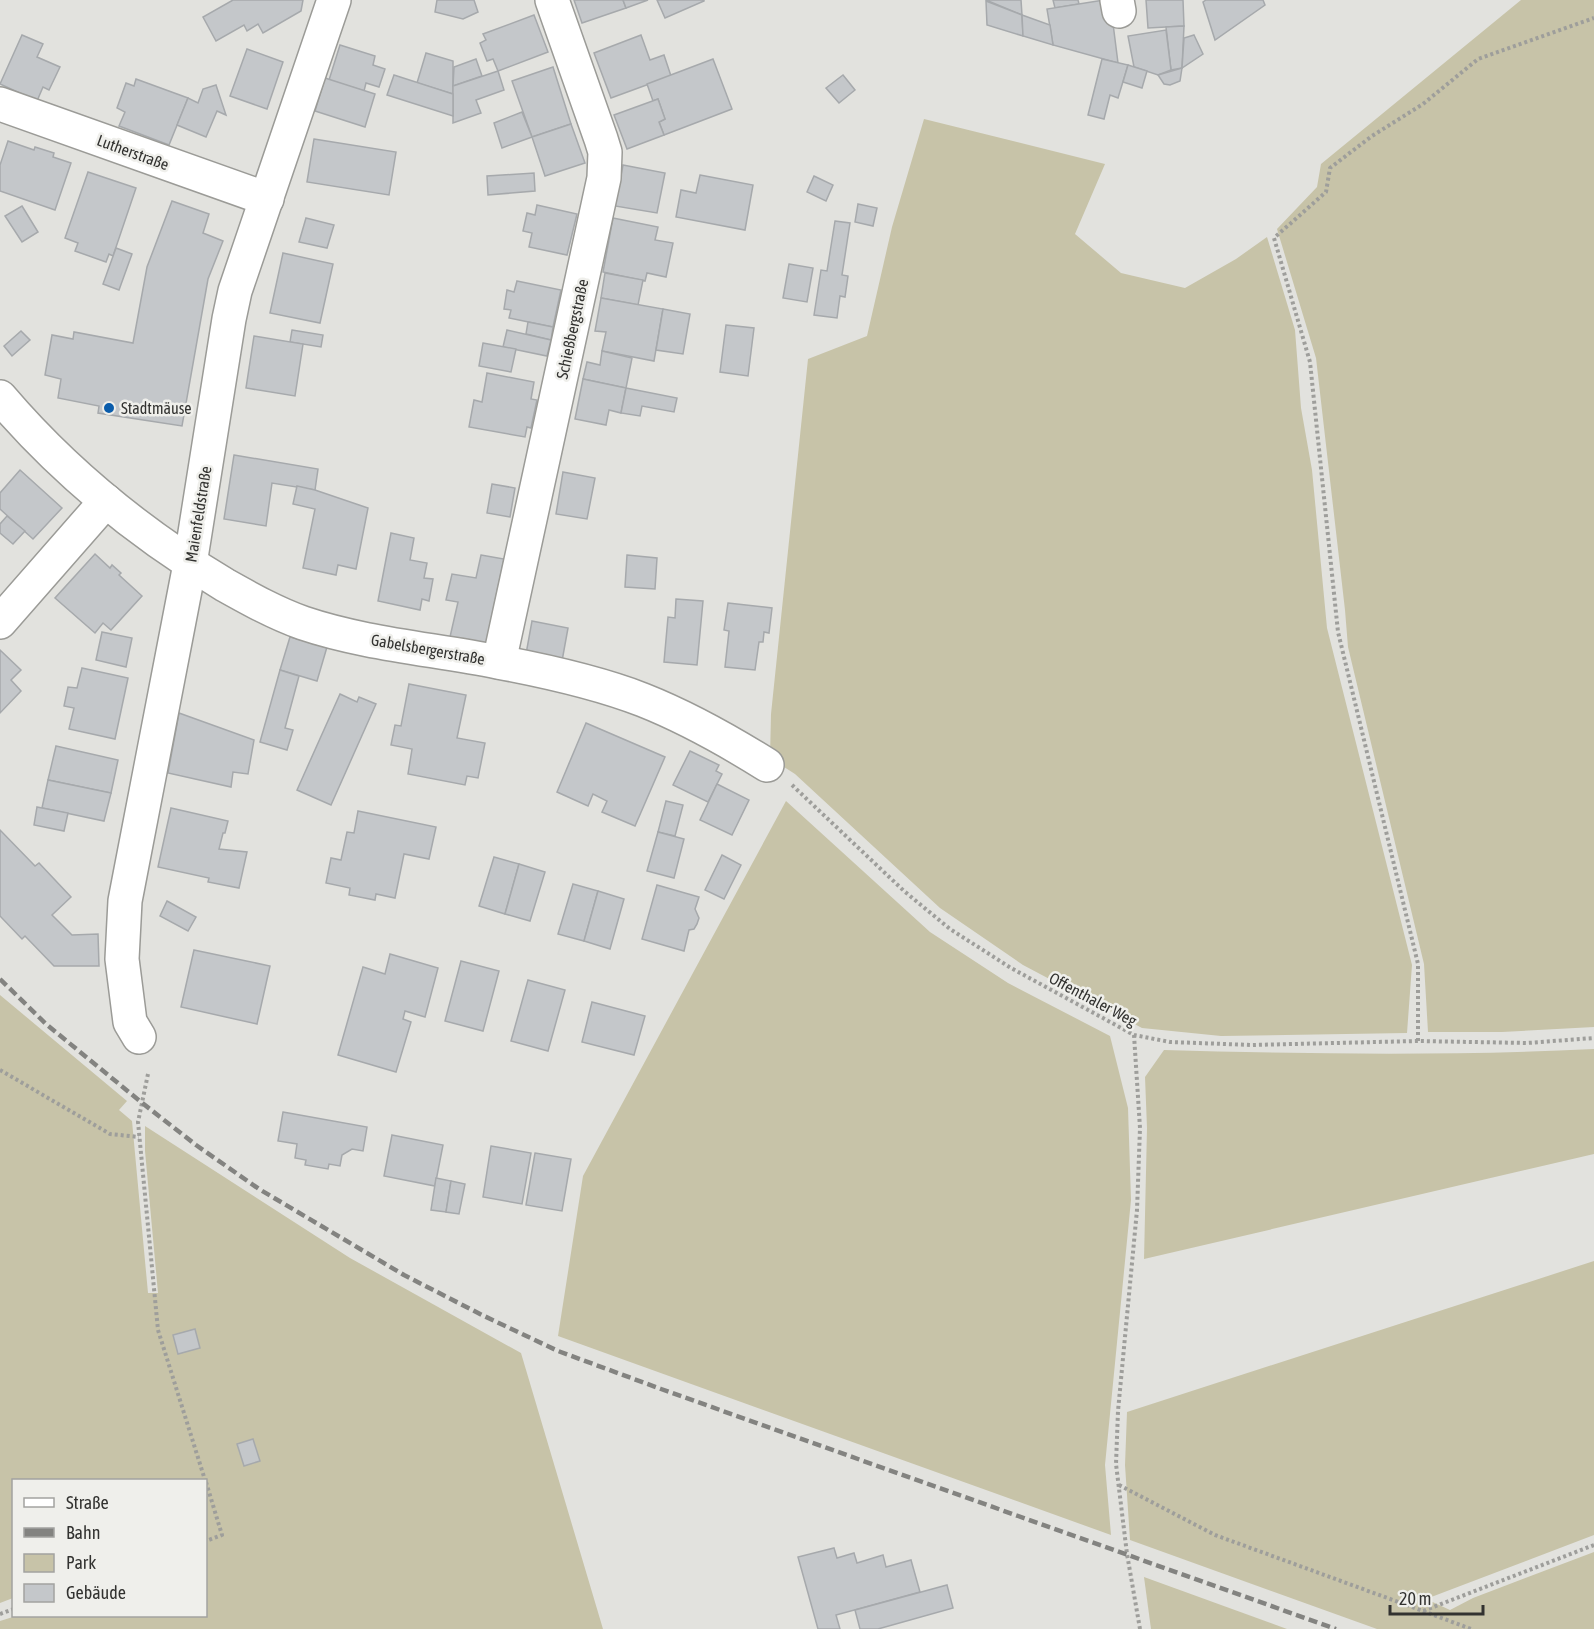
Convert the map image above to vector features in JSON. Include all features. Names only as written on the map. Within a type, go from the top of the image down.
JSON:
[{"type":"street","name":"Maienfeldstraße","points":[[139,1037],[130,1022],[122,959],[125,901],[190,564],[229,319],[235,291],[334,0]]},
{"type":"street","name":"Schießbergstraße","points":[[499,662],[606,164],[601,139],[552,0]]},
{"type":"street","name":"Lutherstraße","points":[[0,104],[267,199]]},
{"type":"street","name":"Gabelsbergerstraße","points":[[0,397],[37,438],[106,501],[190,564],[262,606],[303,623],[358,637],[499,662],[577,680],[641,700],[696,723],[767,765]]},
{"type":"street","points":[[0,622],[106,501]]},
{"type":"path","points":[[1418,1041],[1418,964],[1338,632],[1310,362],[1275,238],[1326,192],[1330,168],[1372,136],[1423,104],[1478,59],[1594,18]]},
{"type":"path","name":"Offenthaler Weg","points":[[767,765],[813,804],[904,891],[950,929],[1011,969],[1134,1035],[1170,1042],[1252,1045],[1418,1041],[1527,1043],[1594,1038]]},
{"type":"path","points":[[1134,1035],[1140,1128],[1138,1198],[1118,1412],[1116,1464],[1126,1554],[1140,1629]]},
{"type":"path","points":[[0,1070],[110,1134],[139,1137]]},
{"type":"path","points":[[148,1074],[138,1122],[158,1330],[204,1479]]},
{"type":"path","points":[[1118,1484],[1215,1535],[1471,1629]]},
{"type":"path","points":[[207,1487],[222,1535],[207,1541]]},
{"type":"path","points":[[1423,1611],[1594,1545]]},
{"type":"green space","points":[[1521,0],[1594,0],[1594,1027],[1502,1032],[1428,1032],[1424,964],[1348,647],[1316,358],[1277,229],[1317,187],[1321,164]]},
{"type":"green space","points":[[924,119],[1105,164],[1075,234],[1121,273],[1185,288],[1236,259],[1267,237],[1295,330],[1301,408],[1312,470],[1327,628],[1412,965],[1407,1033],[1221,1036],[1142,1028],[1023,965],[940,908],[795,774],[770,758],[771,714],[808,359],[867,336],[892,227]]},
{"type":"green space","points":[[786,801],[930,932],[1008,983],[1110,1036],[1128,1108],[1131,1200],[1105,1465],[1111,1535],[558,1336],[583,1176]]},
{"type":"green space","points":[[0,995],[127,1101],[119,1110],[132,1121],[148,1293],[158,1293],[145,1151],[145,1126],[350,1258],[521,1353],[603,1629],[0,1629],[0,1621],[13,1617],[207,1617],[207,1479],[12,1479],[12,1598],[0,1603]]},
{"type":"green space","points":[[1594,1049],[1594,1154],[1144,1259],[1147,1128],[1145,1077],[1164,1050],[1379,1054]]},
{"type":"green space","points":[[1594,1261],[1594,1535],[1426,1599],[1450,1610],[1473,1598],[1594,1552],[1594,1629],[1377,1629],[1130,1540],[1125,1465],[1127,1412]]},
{"type":"green space","points":[[1144,1577],[1287,1629],[1151,1629]]},
{"type":"building","points":[[233,0],[303,0],[301,11],[263,33],[258,24],[247,31],[244,25],[216,41],[203,17]]},
{"type":"building","points":[[437,0],[474,0],[478,12],[463,19],[435,12]]},
{"type":"building","points":[[574,0],[623,0],[626,8],[582,23]]},
{"type":"building","points":[[623,0],[648,0],[626,8]]},
{"type":"building","points":[[657,0],[704,0],[704,1],[665,18]]},
{"type":"building","points":[[986,0],[1021,0],[1022,15]]},
{"type":"building","points":[[1053,0],[1078,0],[1079,4],[1055,8]]},
{"type":"building","points":[[1110,0],[1118,63],[1053,45],[1047,9]]},
{"type":"building","points":[[1146,0],[1183,0],[1184,26],[1148,28]]},
{"type":"building","points":[[1206,0],[1263,0],[1265,5],[1215,40],[1203,2]]},
{"type":"building","points":[[986,1],[1022,15],[1023,36],[987,25]]},
{"type":"building","points":[[534,15],[548,52],[498,71],[493,59],[487,61],[480,43],[486,40],[483,34]]},
{"type":"building","points":[[1022,15],[1050,25],[1053,45],[1023,36]]},
{"type":"building","points":[[1184,26],[1182,68],[1171,70],[1166,27]]},
{"type":"building","points":[[1166,30],[1171,70],[1158,75],[1134,67],[1128,36]]},
{"type":"building","points":[[22,35],[43,44],[37,57],[60,67],[49,90],[43,87],[37,101],[0,84]]},
{"type":"building","points":[[641,35],[650,60],[664,55],[671,76],[611,98],[594,53]]},
{"type":"building","points":[[1194,35],[1203,54],[1182,68],[1184,38]]},
{"type":"building","points":[[340,45],[375,56],[373,65],[385,69],[379,87],[366,83],[364,91],[329,80]]},
{"type":"building","points":[[247,49],[283,62],[267,109],[230,96]]},
{"type":"building","points":[[426,53],[453,61],[453,94],[417,83]]},
{"type":"building","points":[[476,59],[482,76],[453,86],[454,67]]},
{"type":"building","points":[[713,59],[732,109],[664,135],[659,122],[665,119],[658,99],[653,101],[647,84]]},
{"type":"building","points":[[1102,59],[1128,65],[1118,98],[1110,95],[1104,119],[1088,115]]},
{"type":"building","points":[[1128,65],[1147,71],[1142,88],[1123,82]]},
{"type":"building","points":[[553,67],[571,124],[532,137],[512,81]]},
{"type":"building","points":[[1182,68],[1180,81],[1170,85],[1164,84],[1158,75]]},
{"type":"building","points":[[498,71],[504,90],[476,100],[481,113],[453,123],[453,86]]},
{"type":"building","points":[[394,75],[453,94],[453,116],[387,95]]},
{"type":"building","points":[[843,75],[855,90],[839,103],[826,88]]},
{"type":"building","points":[[325,78],[375,94],[365,127],[315,111]]},
{"type":"building","points":[[136,79],[188,98],[169,145],[119,126],[125,112],[117,108],[126,83],[134,86]]},
{"type":"building","points":[[216,85],[226,115],[217,111],[206,137],[177,125],[188,98],[198,103],[203,89]]},
{"type":"building","points":[[658,99],[665,119],[659,122],[664,135],[627,149],[614,115]]},
{"type":"building","points":[[522,112],[532,137],[502,148],[494,123]]},
{"type":"building","points":[[571,124],[585,163],[545,176],[532,137]]},
{"type":"building","points":[[314,139],[396,152],[389,195],[307,182]]},
{"type":"building","points":[[8,141],[34,150],[35,147],[54,153],[53,157],[71,163],[55,210],[0,191],[0,165]]},
{"type":"building","points":[[623,165],[665,173],[657,213],[615,206]]},
{"type":"building","points":[[88,172],[136,188],[113,256],[109,254],[106,262],[75,251],[78,243],[65,238]]},
{"type":"building","points":[[534,173],[535,191],[488,195],[487,176]]},
{"type":"building","points":[[700,175],[753,185],[745,230],[676,217],[681,190],[696,193]]},
{"type":"building","points":[[814,176],[833,185],[826,201],[807,192]]},
{"type":"building","points":[[172,201],[209,214],[203,233],[223,241],[208,279],[182,426],[98,413],[99,406],[58,398],[61,379],[45,375],[52,335],[73,339],[74,332],[133,343],[147,267]]},
{"type":"building","points":[[858,204],[877,208],[873,226],[855,222]]},
{"type":"building","points":[[537,205],[577,214],[567,255],[529,247],[532,233],[523,231],[527,213],[535,215]]},
{"type":"building","points":[[22,206],[38,232],[22,242],[5,216]]},
{"type":"building","points":[[306,218],[334,225],[327,248],[299,242]]},
{"type":"building","points":[[613,218],[658,227],[655,240],[673,243],[666,277],[647,273],[645,281],[603,272]]},
{"type":"building","points":[[835,221],[850,223],[842,275],[848,276],[845,297],[840,296],[837,318],[814,315],[821,270],[827,271]]},
{"type":"building","points":[[116,248],[132,254],[119,290],[103,284]]},
{"type":"building","points":[[283,253],[333,264],[320,323],[270,313]]},
{"type":"building","points":[[789,264],[813,268],[807,302],[783,298]]},
{"type":"building","points":[[605,273],[643,280],[638,305],[601,298]]},
{"type":"building","points":[[517,281],[561,290],[553,327],[509,318],[511,310],[504,309],[507,290],[514,292]]},
{"type":"building","points":[[601,298],[663,309],[654,361],[602,351],[606,332],[595,331]]},
{"type":"building","points":[[663,309],[690,314],[683,354],[656,350]]},
{"type":"building","points":[[528,322],[553,327],[551,340],[526,334]]},
{"type":"building","points":[[726,325],[754,328],[748,376],[720,372]]},
{"type":"building","points":[[292,330],[323,335],[321,347],[290,342]]},
{"type":"building","points":[[507,330],[551,340],[547,356],[503,347]]},
{"type":"building","points":[[21,331],[30,340],[12,356],[4,346]]},
{"type":"building","points":[[254,336],[303,344],[295,396],[246,388]]},
{"type":"building","points":[[483,343],[516,349],[511,372],[479,366]]},
{"type":"building","points":[[602,351],[632,358],[626,388],[583,379],[587,362],[600,365]]},
{"type":"building","points":[[487,373],[534,382],[531,399],[537,400],[531,428],[527,427],[525,437],[469,427],[474,400],[482,402]]},
{"type":"building","points":[[583,379],[626,388],[621,413],[609,410],[606,425],[575,419]]},
{"type":"building","points":[[626,388],[677,398],[674,412],[642,406],[640,416],[621,413]]},
{"type":"building","points":[[234,455],[318,469],[315,490],[272,483],[266,526],[224,519]]},
{"type":"building","points":[[20,470],[62,508],[33,539],[0,509],[0,493]]},
{"type":"building","points":[[563,472],[595,478],[587,519],[556,514]]},
{"type":"building","points":[[492,484],[515,488],[510,517],[487,513]]},
{"type":"building","points":[[297,486],[368,508],[356,569],[338,565],[336,575],[303,568],[315,509],[293,504]]},
{"type":"building","points":[[7,516],[25,531],[13,544],[0,533],[0,524]]},
{"type":"building","points":[[391,533],[414,538],[410,560],[427,563],[424,578],[433,579],[429,601],[422,599],[420,610],[378,601]]},
{"type":"building","points":[[95,554],[110,568],[112,565],[121,573],[119,575],[142,596],[111,630],[103,623],[95,633],[55,598]]},
{"type":"building","points":[[481,555],[504,559],[486,644],[450,637],[458,602],[446,600],[452,574],[476,578]]},
{"type":"building","points":[[627,555],[657,558],[655,589],[625,587]]},
{"type":"building","points":[[676,599],[703,601],[697,665],[664,662],[668,617],[675,618]]},
{"type":"building","points":[[728,603],[772,608],[769,633],[764,632],[763,642],[759,642],[755,670],[725,667],[729,631],[724,630]]},
{"type":"building","points":[[532,621],[568,628],[562,661],[526,654]]},
{"type":"building","points":[[102,632],[132,638],[126,667],[96,660]]},
{"type":"building","points":[[290,637],[327,647],[317,681],[280,670]]},
{"type":"building","points":[[0,650],[21,670],[11,680],[21,691],[0,713]]},
{"type":"building","points":[[82,668],[128,678],[115,739],[69,729],[74,708],[64,706],[68,687],[77,688]]},
{"type":"building","points":[[280,670],[299,676],[285,728],[293,730],[287,750],[260,742]]},
{"type":"building","points":[[409,684],[466,695],[457,738],[485,743],[478,778],[467,776],[465,785],[408,774],[412,749],[391,745],[395,725],[401,726]]},
{"type":"building","points":[[340,694],[357,702],[359,697],[376,704],[331,805],[297,790]]},
{"type":"building","points":[[179,713],[254,740],[248,774],[233,772],[231,787],[168,773]]},
{"type":"building","points":[[586,723],[665,757],[635,826],[602,812],[607,801],[593,794],[588,806],[557,792]]},
{"type":"building","points":[[56,746],[118,760],[111,793],[48,780]]},
{"type":"building","points":[[690,751],[719,765],[716,771],[722,774],[708,802],[673,785]]},
{"type":"building","points":[[48,780],[111,793],[104,821],[42,808]]},
{"type":"building","points":[[717,784],[749,800],[732,835],[700,820]]},
{"type":"building","points":[[666,801],[683,805],[675,836],[658,832]]},
{"type":"building","points":[[37,807],[68,813],[64,831],[34,825]]},
{"type":"building","points":[[171,808],[228,821],[219,849],[247,852],[239,888],[208,882],[209,878],[158,867]]},
{"type":"building","points":[[358,811],[436,827],[429,859],[404,854],[395,898],[376,894],[375,900],[349,895],[350,888],[326,883],[331,858],[341,860],[347,832],[354,833]]},
{"type":"building","points":[[0,830],[35,866],[39,863],[71,897],[52,915],[72,935],[98,934],[99,966],[54,966],[25,936],[22,939],[0,916]]},
{"type":"building","points":[[658,832],[684,839],[674,878],[647,871]]},
{"type":"building","points":[[722,855],[741,865],[724,899],[705,890]]},
{"type":"building","points":[[494,857],[519,864],[505,914],[479,906]]},
{"type":"building","points":[[519,864],[545,872],[530,921],[505,914]]},
{"type":"building","points":[[573,884],[598,891],[584,941],[558,934]]},
{"type":"building","points":[[657,885],[699,897],[695,909],[699,918],[694,929],[689,930],[684,951],[642,939]]},
{"type":"building","points":[[598,891],[624,899],[610,949],[584,941]]},
{"type":"building","points":[[167,901],[196,917],[188,931],[160,916]]},
{"type":"building","points":[[194,950],[270,966],[257,1024],[181,1007]]},
{"type":"building","points":[[390,954],[438,968],[425,1017],[405,1011],[403,1019],[411,1022],[396,1072],[338,1055],[363,967],[385,974]]},
{"type":"building","points":[[461,961],[499,971],[483,1031],[445,1021]]},
{"type":"building","points":[[528,980],[565,990],[548,1051],[511,1041]]},
{"type":"building","points":[[592,1002],[645,1016],[634,1055],[582,1042]]},
{"type":"building","points":[[283,1112],[367,1127],[363,1151],[352,1149],[342,1155],[340,1166],[329,1164],[328,1169],[305,1165],[306,1160],[295,1158],[297,1144],[278,1141]]},
{"type":"building","points":[[392,1135],[443,1145],[435,1186],[384,1176]]},
{"type":"building","points":[[491,1146],[531,1153],[522,1204],[483,1197]]},
{"type":"building","points":[[535,1153],[571,1159],[562,1211],[526,1205]]},
{"type":"building","points":[[436,1178],[451,1181],[446,1212],[431,1210]]},
{"type":"building","points":[[451,1181],[465,1184],[459,1214],[446,1212]]},
{"type":"building","points":[[195,1329],[200,1348],[178,1354],[173,1335]]},
{"type":"building","points":[[253,1439],[260,1461],[244,1466],[237,1444]]},
{"type":"building","points":[[834,1548],[837,1558],[854,1553],[857,1563],[883,1555],[886,1567],[911,1560],[920,1592],[836,1615],[840,1629],[818,1629],[798,1557]]},
{"type":"building","points":[[947,1585],[953,1608],[878,1629],[860,1629],[855,1610]]},
{"type":"railway","points":[[0,979],[46,1024],[141,1102],[196,1145],[259,1189],[404,1275],[482,1315],[558,1351],[661,1389],[1336,1629]]},
{"type":"place","name":"Stadtmäuse","points":[[109,408]]}]
